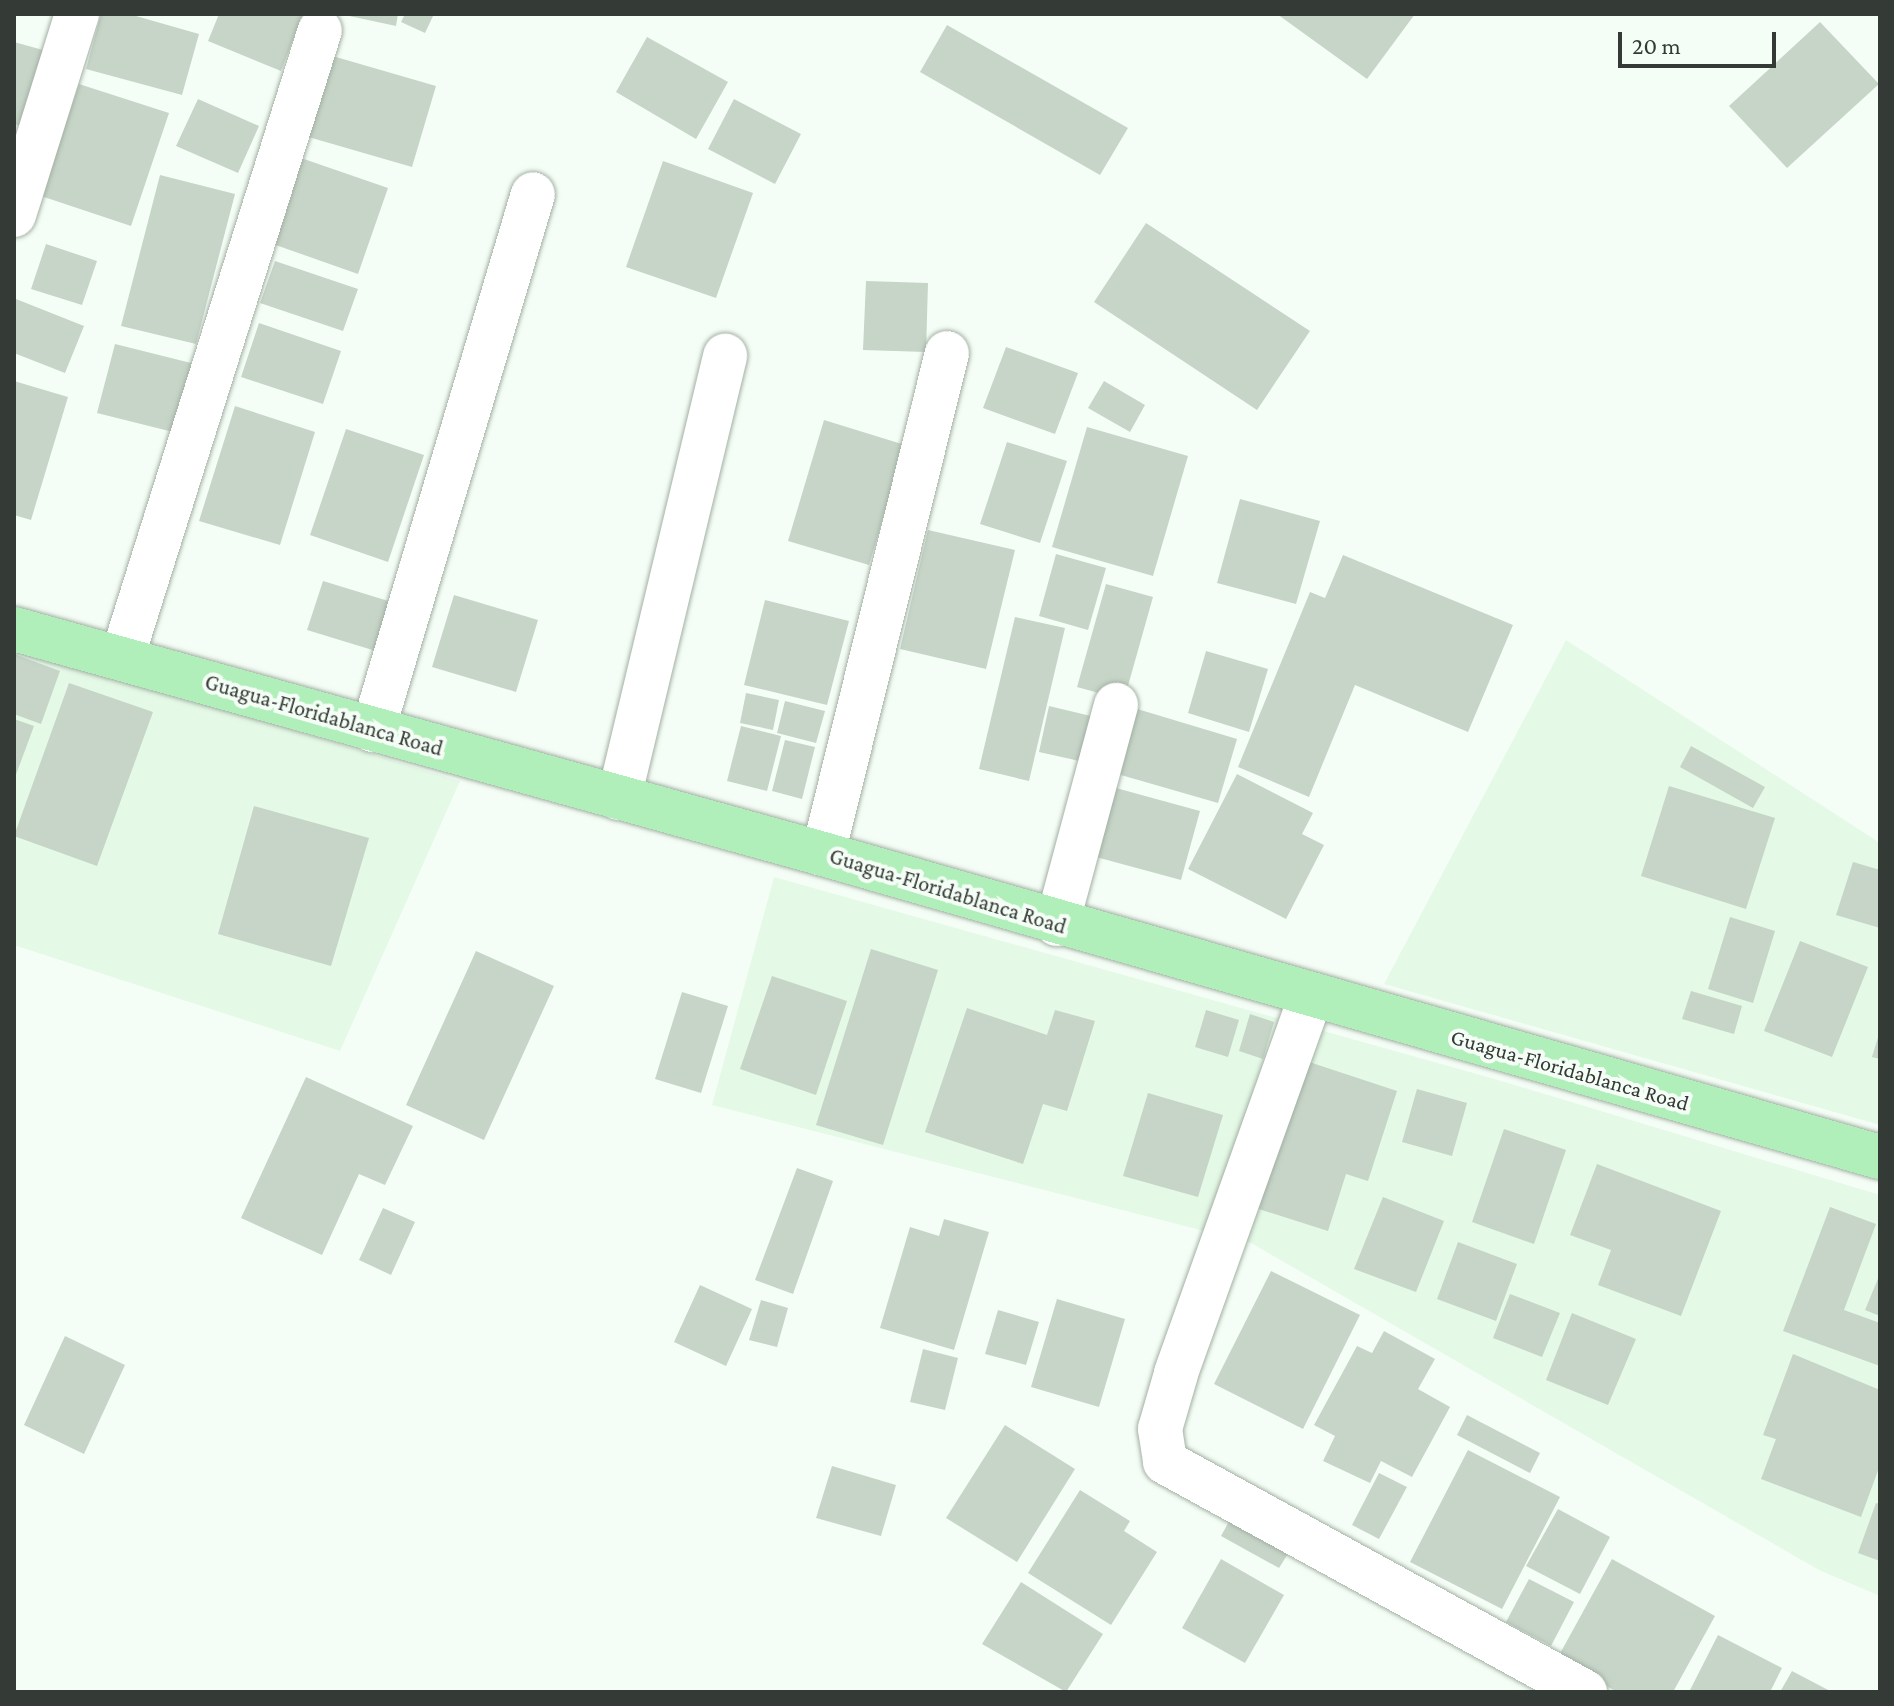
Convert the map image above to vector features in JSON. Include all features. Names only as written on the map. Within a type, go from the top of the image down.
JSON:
[{"type":"main road","name":"Guagua-Floridablanca Road","points":[[14,629],[823,854],[1057,924],[1880,1157]]},
{"type":"street","points":[[14,215],[77,14]]},
{"type":"street","points":[[122,658],[320,30]]},
{"type":"street","points":[[373,730],[533,194]]},
{"type":"street","points":[[823,854],[947,353]]},
{"type":"street","points":[[619,798],[725,356]]},
{"type":"street","points":[[1057,924],[1116,705]]},
{"type":"street","points":[[1311,996],[1176,1374],[1160,1429],[1165,1462],[1585,1692]]},
{"type":"shaded area","points":[[1566,640],[1880,843],[1880,1125],[1384,984]]},
{"type":"shaded area","points":[[14,645],[460,781],[340,1051],[14,945]]},
{"type":"shaded area","points":[[774,877],[1498,1080],[1880,1195],[1880,1596],[1819,1570],[1251,1243],[712,1105]]},
{"type":"building","points":[[101,14],[129,14],[199,34],[182,95],[86,69]]},
{"type":"building","points":[[219,14],[303,14],[281,71],[208,41]]},
{"type":"building","points":[[340,14],[398,14],[396,26]]},
{"type":"building","points":[[405,14],[434,14],[425,33],[401,22]]},
{"type":"building","points":[[1277,14],[1415,14],[1367,79]]},
{"type":"building","points":[[1820,22],[1879,84],[1787,168],[1729,106]]},
{"type":"building","points":[[947,25],[1128,128],[1100,175],[920,72]]},
{"type":"building","points":[[647,37],[728,82],[696,139],[616,92]]},
{"type":"building","points":[[14,42],[43,50],[21,126],[14,124]]},
{"type":"building","points":[[329,55],[436,86],[412,167],[305,136]]},
{"type":"building","points":[[79,84],[169,113],[131,226],[41,196]]},
{"type":"building","points":[[198,99],[259,126],[238,173],[176,146]]},
{"type":"building","points":[[734,99],[801,134],[775,184],[708,149]]},
{"type":"building","points":[[301,158],[388,188],[358,274],[270,243]]},
{"type":"building","points":[[663,161],[753,193],[716,298],[626,267]]},
{"type":"building","points":[[160,175],[235,194],[196,344],[121,326]]},
{"type":"building","points":[[1146,223],[1310,331],[1257,410],[1094,302]]},
{"type":"building","points":[[46,244],[97,261],[82,305],[31,289]]},
{"type":"building","points":[[275,261],[358,289],[343,331],[260,303]]},
{"type":"building","points":[[866,281],[928,283],[926,352],[863,350]]},
{"type":"building","points":[[16,299],[84,326],[65,373],[14,353]]},
{"type":"building","points":[[259,323],[341,351],[323,404],[241,377]]},
{"type":"building","points":[[115,344],[199,365],[181,434],[97,413]]},
{"type":"building","points":[[1006,347],[1078,373],[1055,434],[983,408]]},
{"type":"building","points":[[14,381],[68,397],[31,520],[14,515]]},
{"type":"building","points":[[1104,381],[1145,405],[1130,432],[1088,408]]},
{"type":"building","points":[[235,406],[315,432],[280,545],[199,521]]},
{"type":"building","points":[[824,420],[905,445],[869,565],[788,541]]},
{"type":"building","points":[[1087,427],[1188,456],[1153,576],[1052,547]]},
{"type":"building","points":[[346,429],[424,455],[388,562],[310,535]]},
{"type":"building","points":[[1007,442],[1067,461],[1040,543],[980,524]]},
{"type":"building","points":[[1240,499],[1320,521],[1296,604],[1217,583]]},
{"type":"building","points":[[928,530],[1015,550],[986,669],[900,649]]},
{"type":"building","points":[[1056,554],[1106,568],[1088,630],[1039,616]]},
{"type":"building","points":[[1343,555],[1513,625],[1468,732],[1355,685],[1309,797],[1238,767],[1310,592],[1325,598]]},
{"type":"building","points":[[323,581],[395,603],[379,652],[307,630]]},
{"type":"building","points":[[1106,584],[1153,597],[1124,700],[1077,687]]},
{"type":"building","points":[[454,595],[538,620],[516,692],[432,667]]},
{"type":"building","points":[[765,600],[849,621],[827,705],[744,685]]},
{"type":"building","points":[[1015,617],[1065,628],[1029,781],[979,769]]},
{"type":"building","points":[[1206,651],[1268,669],[1249,732],[1188,713]]},
{"type":"building","points":[[14,654],[60,671],[41,724],[14,714]]},
{"type":"building","points":[[69,683],[153,712],[97,866],[14,836]]},
{"type":"building","points":[[746,693],[779,700],[773,730],[740,723]]},
{"type":"building","points":[[785,701],[825,711],[816,743],[777,733]]},
{"type":"building","points":[[1049,706],[1095,717],[1084,762],[1039,752]]},
{"type":"building","points":[[1134,708],[1237,739],[1218,803],[1114,773]]},
{"type":"building","points":[[14,719],[34,726],[14,780]]},
{"type":"building","points":[[741,726],[781,736],[767,791],[727,781]]},
{"type":"building","points":[[785,740],[815,747],[802,799],[772,791]]},
{"type":"building","points":[[1691,746],[1765,787],[1753,808],[1680,767]]},
{"type":"building","points":[[1237,774],[1313,813],[1302,834],[1324,845],[1286,919],[1188,869]]},
{"type":"building","points":[[1669,786],[1775,818],[1746,909],[1641,876]]},
{"type":"building","points":[[1116,788],[1200,811],[1181,880],[1096,857]]},
{"type":"building","points":[[254,806],[369,838],[331,966],[218,934]]},
{"type":"building","points":[[1853,862],[1880,870],[1880,928],[1836,915]]},
{"type":"building","points":[[1730,917],[1775,931],[1753,1003],[1708,989]]},
{"type":"building","points":[[1800,941],[1868,967],[1832,1057],[1764,1031]]},
{"type":"building","points":[[871,949],[938,970],[883,1145],[816,1125]]},
{"type":"building","points":[[476,951],[554,986],[484,1140],[406,1105]]},
{"type":"building","points":[[772,976],[847,1001],[816,1095],[740,1069]]},
{"type":"building","points":[[1691,991],[1742,1006],[1734,1034],[1682,1019]]},
{"type":"building","points":[[682,992],[728,1006],[701,1093],[655,1079]]},
{"type":"building","points":[[967,1008],[1047,1035],[1055,1010],[1095,1021],[1067,1111],[1043,1104],[1023,1164],[925,1132]]},
{"type":"building","points":[[1206,1010],[1239,1020],[1228,1057],[1195,1047]]},
{"type":"building","points":[[1250,1014],[1274,1022],[1263,1059],[1239,1051]]},
{"type":"building","points":[[1880,1031],[1880,1059],[1872,1057]]},
{"type":"building","points":[[1294,1057],[1397,1091],[1368,1181],[1346,1174],[1328,1231],[1246,1205]]},
{"type":"building","points":[[306,1077],[413,1126],[385,1185],[359,1174],[322,1255],[241,1218]]},
{"type":"building","points":[[1417,1089],[1467,1103],[1452,1156],[1402,1142]]},
{"type":"building","points":[[1148,1093],[1223,1115],[1198,1197],[1123,1176]]},
{"type":"building","points":[[1504,1129],[1566,1150],[1534,1244],[1472,1222]]},
{"type":"building","points":[[1597,1164],[1721,1211],[1681,1316],[1598,1285],[1611,1250],[1570,1235]]},
{"type":"building","points":[[797,1168],[833,1181],[793,1294],[755,1280]]},
{"type":"building","points":[[1383,1197],[1444,1221],[1416,1292],[1354,1269]]},
{"type":"building","points":[[1830,1207],[1876,1224],[1844,1310],[1880,1323],[1880,1366],[1783,1331]]},
{"type":"building","points":[[383,1208],[415,1222],[391,1275],[359,1260]]},
{"type":"building","points":[[944,1219],[989,1232],[954,1350],[880,1328],[910,1227],[939,1236]]},
{"type":"building","points":[[1458,1242],[1517,1264],[1496,1321],[1437,1299]]},
{"type":"building","points":[[1271,1271],[1360,1315],[1303,1429],[1214,1384]]},
{"type":"building","points":[[1880,1274],[1880,1316],[1865,1310]]},
{"type":"building","points":[[700,1285],[752,1309],[726,1366],[674,1342]]},
{"type":"building","points":[[1510,1294],[1560,1313],[1542,1357],[1493,1338]]},
{"type":"building","points":[[1057,1299],[1125,1319],[1099,1407],[1031,1387]]},
{"type":"building","points":[[761,1300],[788,1308],[777,1347],[749,1340]]},
{"type":"building","points":[[998,1310],[1039,1322],[1026,1365],[985,1354]]},
{"type":"building","points":[[1572,1313],[1636,1339],[1608,1405],[1546,1380]]},
{"type":"building","points":[[1384,1331],[1435,1359],[1418,1389],[1450,1407],[1412,1477],[1381,1461],[1370,1483],[1323,1461],[1335,1436],[1314,1425],[1357,1346],[1372,1353]]},
{"type":"building","points":[[65,1336],[125,1365],[84,1454],[24,1425]]},
{"type":"building","points":[[923,1349],[958,1358],[945,1410],[910,1402]]},
{"type":"building","points":[[1793,1354],[1880,1390],[1880,1465],[1861,1517],[1761,1479],[1776,1439],[1763,1435]]},
{"type":"building","points":[[1467,1415],[1540,1453],[1530,1473],[1457,1435]]},
{"type":"building","points":[[1005,1425],[1075,1469],[1017,1562],[946,1518]]},
{"type":"building","points":[[1468,1450],[1560,1497],[1502,1609],[1410,1562]]},
{"type":"building","points":[[832,1466],[896,1485],[881,1536],[816,1518]]},
{"type":"building","points":[[1379,1473],[1407,1487],[1379,1539],[1352,1525]]},
{"type":"building","points":[[1080,1490],[1130,1521],[1124,1531],[1157,1552],[1111,1625],[1028,1573]]},
{"type":"building","points":[[1876,1503],[1880,1504],[1880,1561],[1858,1553]]},
{"type":"building","points":[[1558,1509],[1610,1537],[1580,1594],[1526,1566]]},
{"type":"building","points":[[1232,1516],[1291,1549],[1279,1568],[1221,1536]]},
{"type":"building","points":[[1221,1559],[1284,1595],[1245,1663],[1182,1628]]},
{"type":"building","points":[[1612,1559],[1715,1616],[1673,1692],[1617,1692],[1557,1659]]},
{"type":"building","points":[[1529,1579],[1574,1602],[1551,1646],[1506,1622]]},
{"type":"building","points":[[1021,1582],[1103,1634],[1066,1692],[982,1644]]},
{"type":"building","points":[[1718,1635],[1782,1668],[1770,1692],[1689,1692]]},
{"type":"building","points":[[1792,1671],[1832,1692],[1780,1692]]}]
